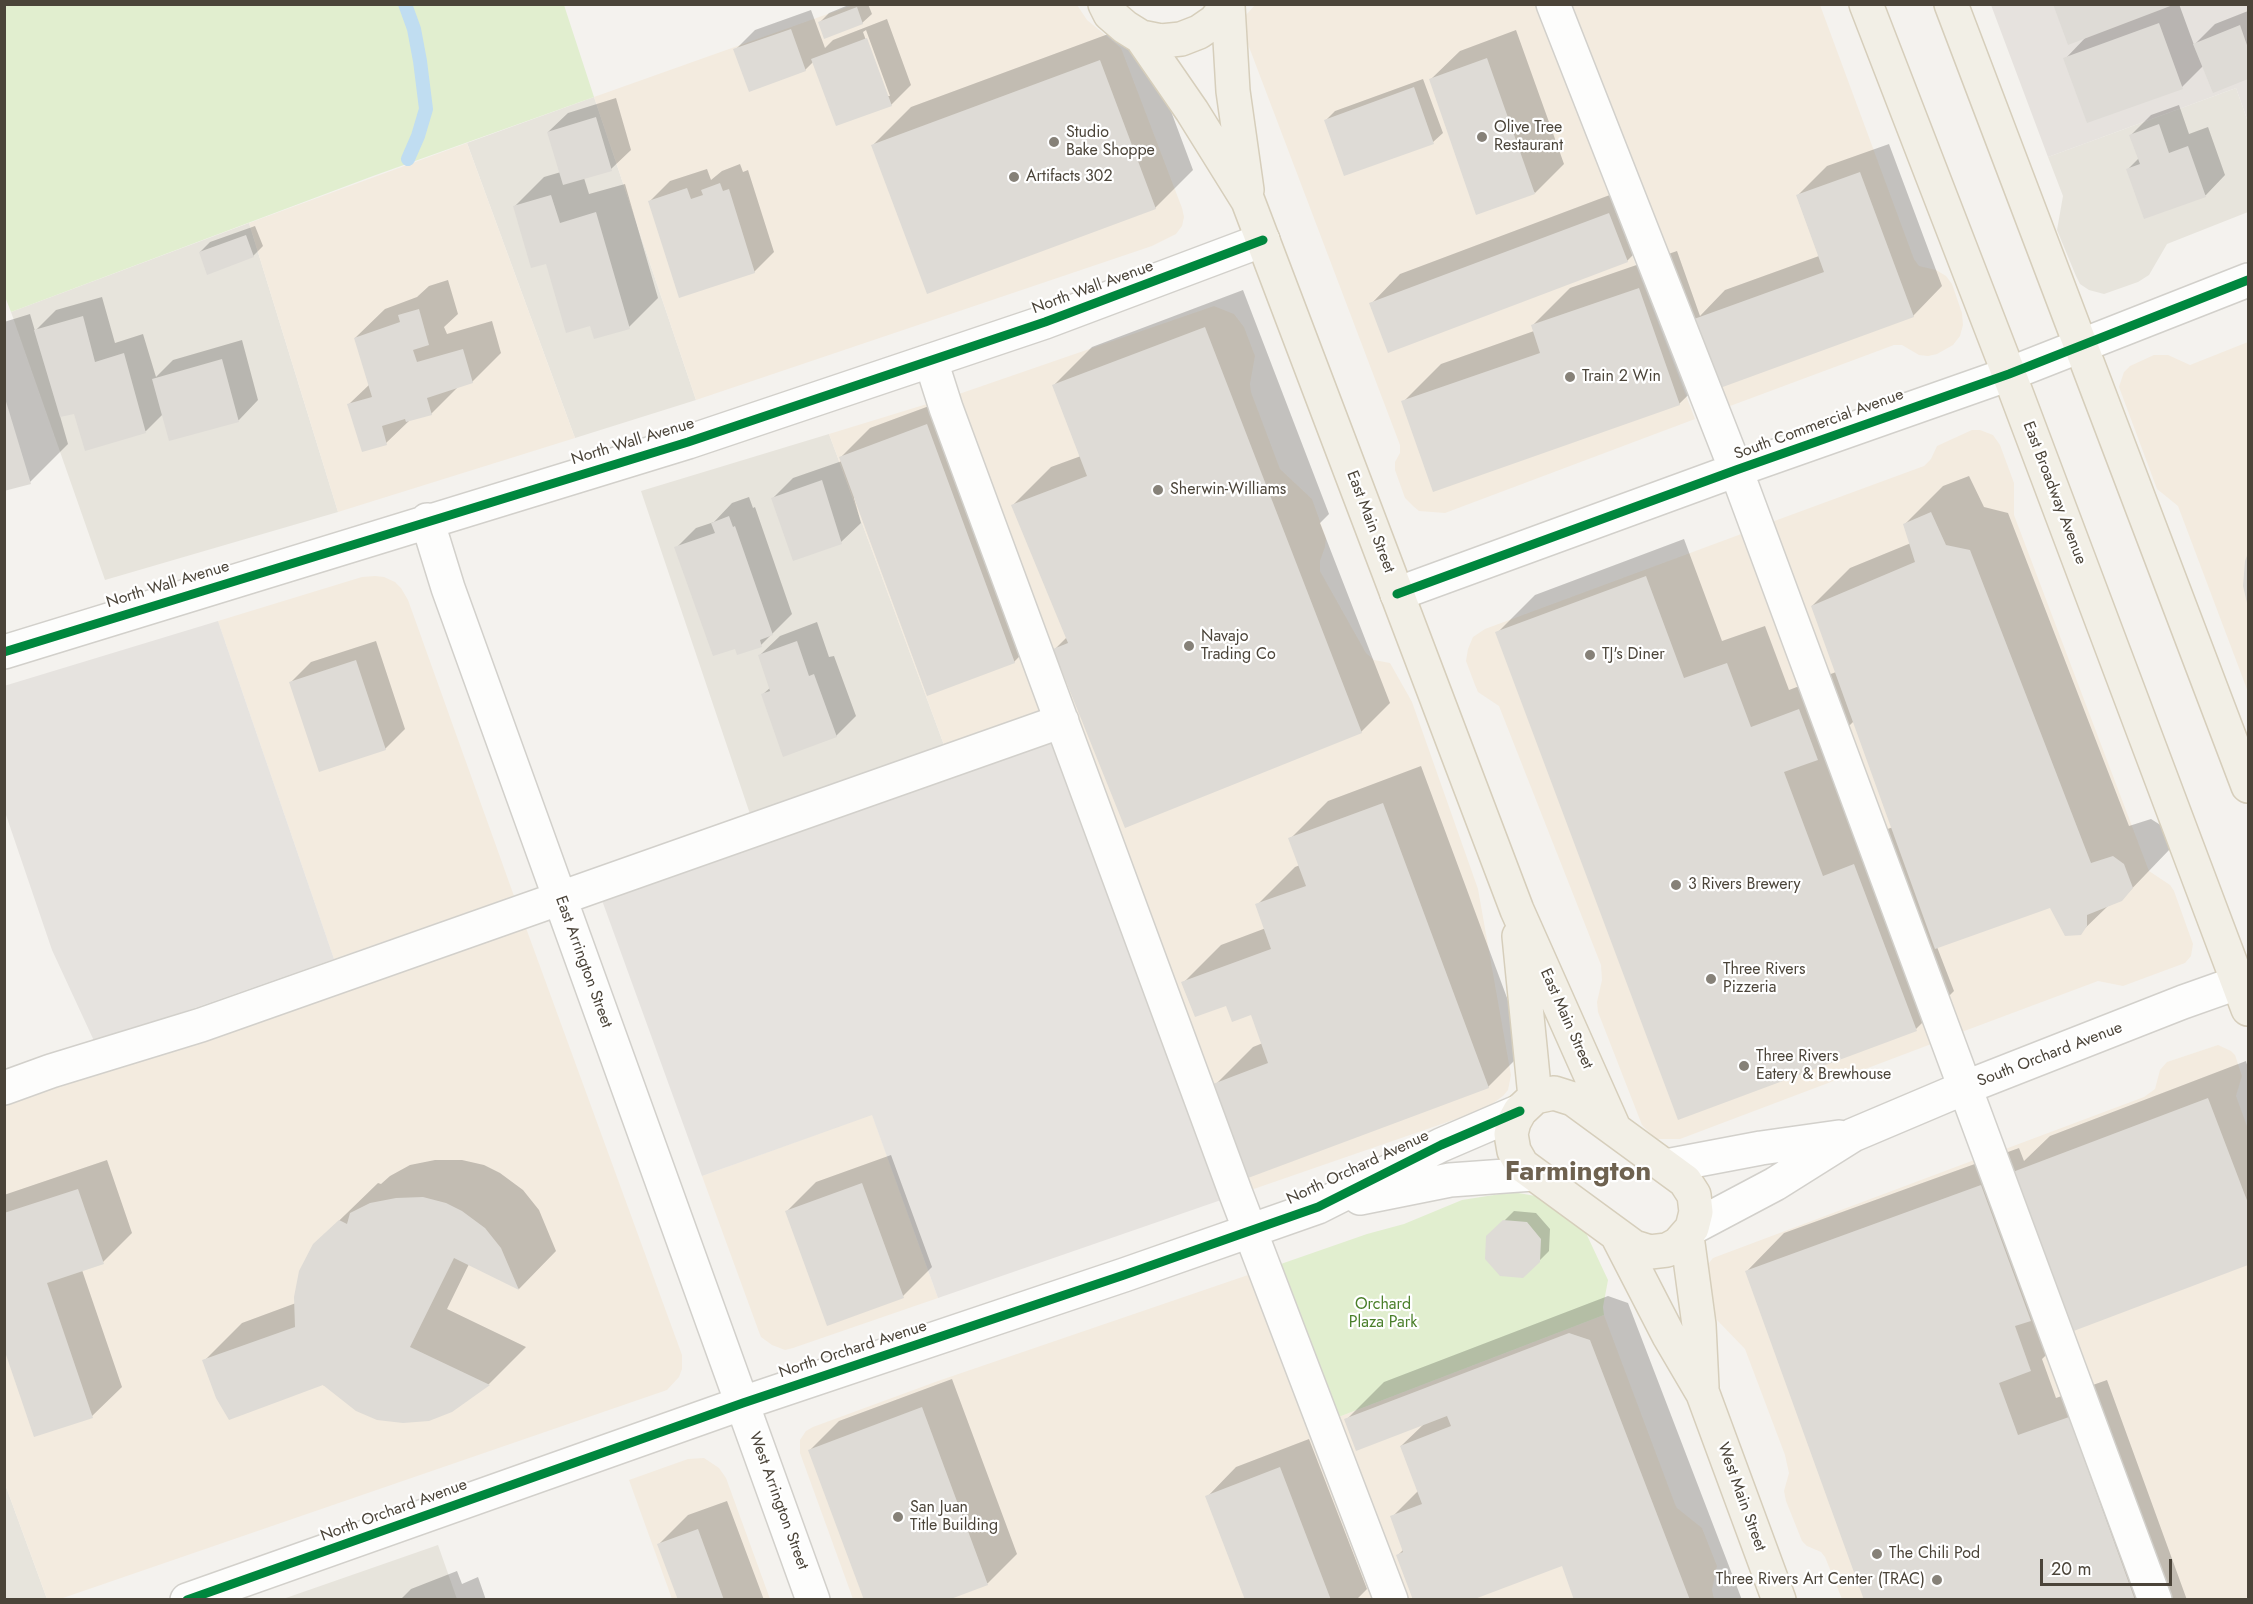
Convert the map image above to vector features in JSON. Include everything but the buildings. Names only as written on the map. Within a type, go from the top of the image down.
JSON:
[{"type":"main road","points":[[1105,4],[1110,14],[1125,27],[1141,36],[1161,41],[1181,39],[1199,32],[1215,21],[1228,5]]},
{"type":"main road","name":"East Broadway Avenue","points":[[1866,4],[2245,990]]},
{"type":"main road","points":[[1951,4],[2248,786]]},
{"type":"main road","name":"East Main Street","points":[[1228,5],[1233,91],[1248,201]]},
{"type":"main road","name":"East Main Street","points":[[1141,36],[1192,111],[1248,201],[1517,910],[1614,1128]]},
{"type":"main road","name":"East Main Street","points":[[1517,910],[1528,1104]]},
{"type":"main road","name":"West Main Street","points":[[1528,1104],[1554,1093],[1573,1099],[1685,1181],[1694,1195],[1696,1212],[1689,1232],[1699,1325],[1703,1394]]},
{"type":"main road","points":[[1528,1104],[1514,1122],[1511,1134],[1514,1151],[1522,1165],[1533,1174],[1634,1247],[1650,1252],[1668,1250],[1689,1232]]},
{"type":"main road","name":"West Main Street","points":[[1617,1235],[1669,1336],[1703,1394],[1779,1599]]},
{"type":"street","points":[[1554,4],[1736,470],[2154,1599]]},
{"type":"street","name":"North Wall Avenue","points":[[4,652],[427,520],[688,442],[1045,322],[1263,240]]},
{"type":"street","name":"South Commercial Avenue","points":[[1397,594],[1736,470],[2009,374],[2248,280]]},
{"type":"street","points":[[931,361],[1250,1231],[1391,1599]]},
{"type":"street","name":"East Arrington Street","points":[[427,520],[452,599],[743,1403]]},
{"type":"street","points":[[4,1088],[51,1071],[201,1025],[1062,721]]},
{"type":"street","name":"South Orchard Avenue","points":[[1689,1232],[1775,1184],[1853,1135],[1964,1088],[2245,990]]},
{"type":"street","name":"North Orchard Avenue","points":[[187,1599],[743,1403],[1318,1207],[1528,1104]]},
{"type":"street","name":"South Orchard Avenue","points":[[1666,1166],[1761,1148],[1853,1135]]},
{"type":"street","name":"North Orchard Avenue","points":[[1318,1207],[1450,1180],[1533,1174]]},
{"type":"street","name":"West Arrington Street","points":[[743,1403],[813,1599]]},
{"type":"shaded area","points":[[853,5],[1077,5],[1087,20],[1121,48],[1182,208],[1184,217],[1182,226],[1176,234],[1152,246],[696,400],[594,97]]},
{"type":"shaded area","points":[[1255,5],[1536,5],[1695,419],[1445,513],[1419,511],[1413,506],[1405,498],[1395,470],[1400,445],[1246,39],[1244,24],[1246,15]]},
{"type":"shaded area","points":[[1570,5],[1820,5],[1914,259],[1919,266],[1936,270],[1946,276],[1952,284],[1962,313],[1963,325],[1960,336],[1953,345],[1928,356],[1919,355],[1902,345],[1894,345],[1722,409]]},
{"type":"shaded area","points":[[1991,5],[2248,5],[2248,122],[2236,88],[2048,157]]},
{"type":"shaded area","points":[[2236,88],[2248,122],[2248,212],[2167,244],[2149,275],[2138,282],[2104,294],[2089,290],[2080,284],[2057,230],[2063,196],[2048,157]]},
{"type":"shaded area","points":[[594,97],[696,400],[575,438],[467,143]]},
{"type":"shaded area","points":[[467,143],[575,438],[338,512],[249,223]]},
{"type":"shaded area","points":[[249,223],[338,512],[105,580],[11,312]]},
{"type":"shaded area","points":[[1214,306],[1234,314],[1244,327],[1255,356],[1250,384],[1251,392],[1280,469],[1312,499],[1326,538],[1320,571],[1366,653],[1374,660],[1390,663],[1412,702],[1478,889],[1511,1075],[1508,1090],[1485,1109],[1248,1191],[956,395]]},
{"type":"shaded area","points":[[2248,342],[2248,692],[2178,506],[2157,489],[2119,387],[2124,372],[2130,366],[2154,355],[2168,355],[2190,365]]},
{"type":"shaded area","points":[[927,404],[938,419],[1044,710],[944,745],[829,434]]},
{"type":"shaded area","points":[[1972,430],[1980,430],[1993,435],[2000,445],[2014,483],[2014,515],[2149,871],[2170,885],[2174,891],[2193,944],[2191,956],[2185,963],[2123,986],[2098,981],[1959,1033],[1769,523],[1924,466],[1931,459],[1937,446]]},
{"type":"shaded area","points":[[829,434],[944,745],[750,814],[641,491]]},
{"type":"shaded area","points":[[1744,533],[1934,1043],[1680,1139],[1656,1139],[1642,1125],[1598,1012],[1597,1002],[1602,980],[1601,965],[1499,706],[1478,692],[1466,661],[1473,637],[1485,629]]},
{"type":"shaded area","points":[[375,576],[395,582],[408,600],[514,896],[334,959],[218,621],[362,577]]},
{"type":"shaded area","points":[[218,621],[334,959],[95,1043],[52,950],[5,812],[4,686]]},
{"type":"shaded area","points":[[1044,710],[1224,1199],[938,1298],[872,1115],[702,1176],[591,870]]},
{"type":"shaded area","points":[[526,928],[682,1355],[682,1369],[679,1377],[667,1390],[60,1599],[47,1599],[5,1484],[5,1102],[53,1084],[202,1043]]},
{"type":"shaded area","points":[[2218,1045],[2235,1055],[2242,1076],[2236,1096],[2248,1129],[2248,1599],[2172,1599],[2081,1350],[2068,1333],[2000,1151],[2144,1097],[2155,1089],[2160,1070],[2167,1062]]},
{"type":"shaded area","points":[[872,1114],[938,1298],[793,1348],[785,1350],[772,1345],[761,1337],[702,1176]]},
{"type":"shaded area","points":[[1977,1159],[2142,1599],[1842,1599],[1825,1557],[1821,1552],[1807,1546],[1802,1541],[1784,1491],[1789,1473],[1785,1455],[1745,1349],[1717,1320],[1702,1283],[1705,1268],[1713,1258]]},
{"type":"shaded area","points":[[1251,1274],[1378,1599],[853,1599],[800,1453],[800,1440],[806,1431],[938,1381]]},
{"type":"shaded area","points":[[1604,1315],[1675,1504],[1702,1528],[1717,1566],[1712,1590],[1714,1599],[1404,1599],[1336,1418]]},
{"type":"shaded area","points":[[704,1458],[719,1468],[726,1478],[770,1599],[672,1599],[629,1480],[688,1459]]},
{"type":"shaded area","points":[[5,1484],[47,1599],[5,1599]]},
{"type":"shaded area","points":[[438,1545],[457,1599],[283,1599]]},
{"type":"green space","points":[[4,5],[564,5],[594,97],[373,176],[11,312],[4,294]]},
{"type":"green space","name":"Orchard Plaza Park","points":[[1513,1192],[1541,1197],[1585,1231],[1608,1280],[1603,1307],[1604,1315],[1336,1418],[1278,1265],[1367,1234],[1404,1224],[1462,1200]]},
{"type":"waterway","points":[[405,4],[414,29],[426,109],[408,159]]},
{"type":"cycle path","points":[[4,652],[688,442],[1045,322],[1263,240]]},
{"type":"cycle path","points":[[1397,594],[1736,470],[2009,374],[2248,280]]},
{"type":"cycle path","points":[[187,1600],[743,1403],[1318,1207],[1441,1145],[1520,1111]]},
{"type":"place","name":"Olive Tree Restaurant","points":[[1482,137]]},
{"type":"place","name":"Studio Bake Shoppe","points":[[1054,142]]},
{"type":"place","name":"Artifacts 302","points":[[1014,177]]},
{"type":"place","name":"Train 2 Win","points":[[1570,377]]},
{"type":"place","name":"Sherwin-Williams","points":[[1158,490]]},
{"type":"place","name":"Navajo Trading Co","points":[[1189,646]]},
{"type":"place","name":"TJ's Diner","points":[[1590,655]]},
{"type":"place","name":"3 Rivers Brewery","points":[[1676,885]]},
{"type":"place","name":"Three Rivers Pizzeria","points":[[1711,979]]},
{"type":"place","name":"Three Rivers Eatery & Brewhouse","points":[[1744,1066]]},
{"type":"place","name":"San Juan Title Building","points":[[898,1517]]},
{"type":"place","name":"The Chili Pod","points":[[1877,1554]]},
{"type":"place","name":"Three Rivers Art Center (TRAC)","points":[[1937,1580]]},
{"type":"district","name":"Farmington","points":[[1578,1173]]}]
